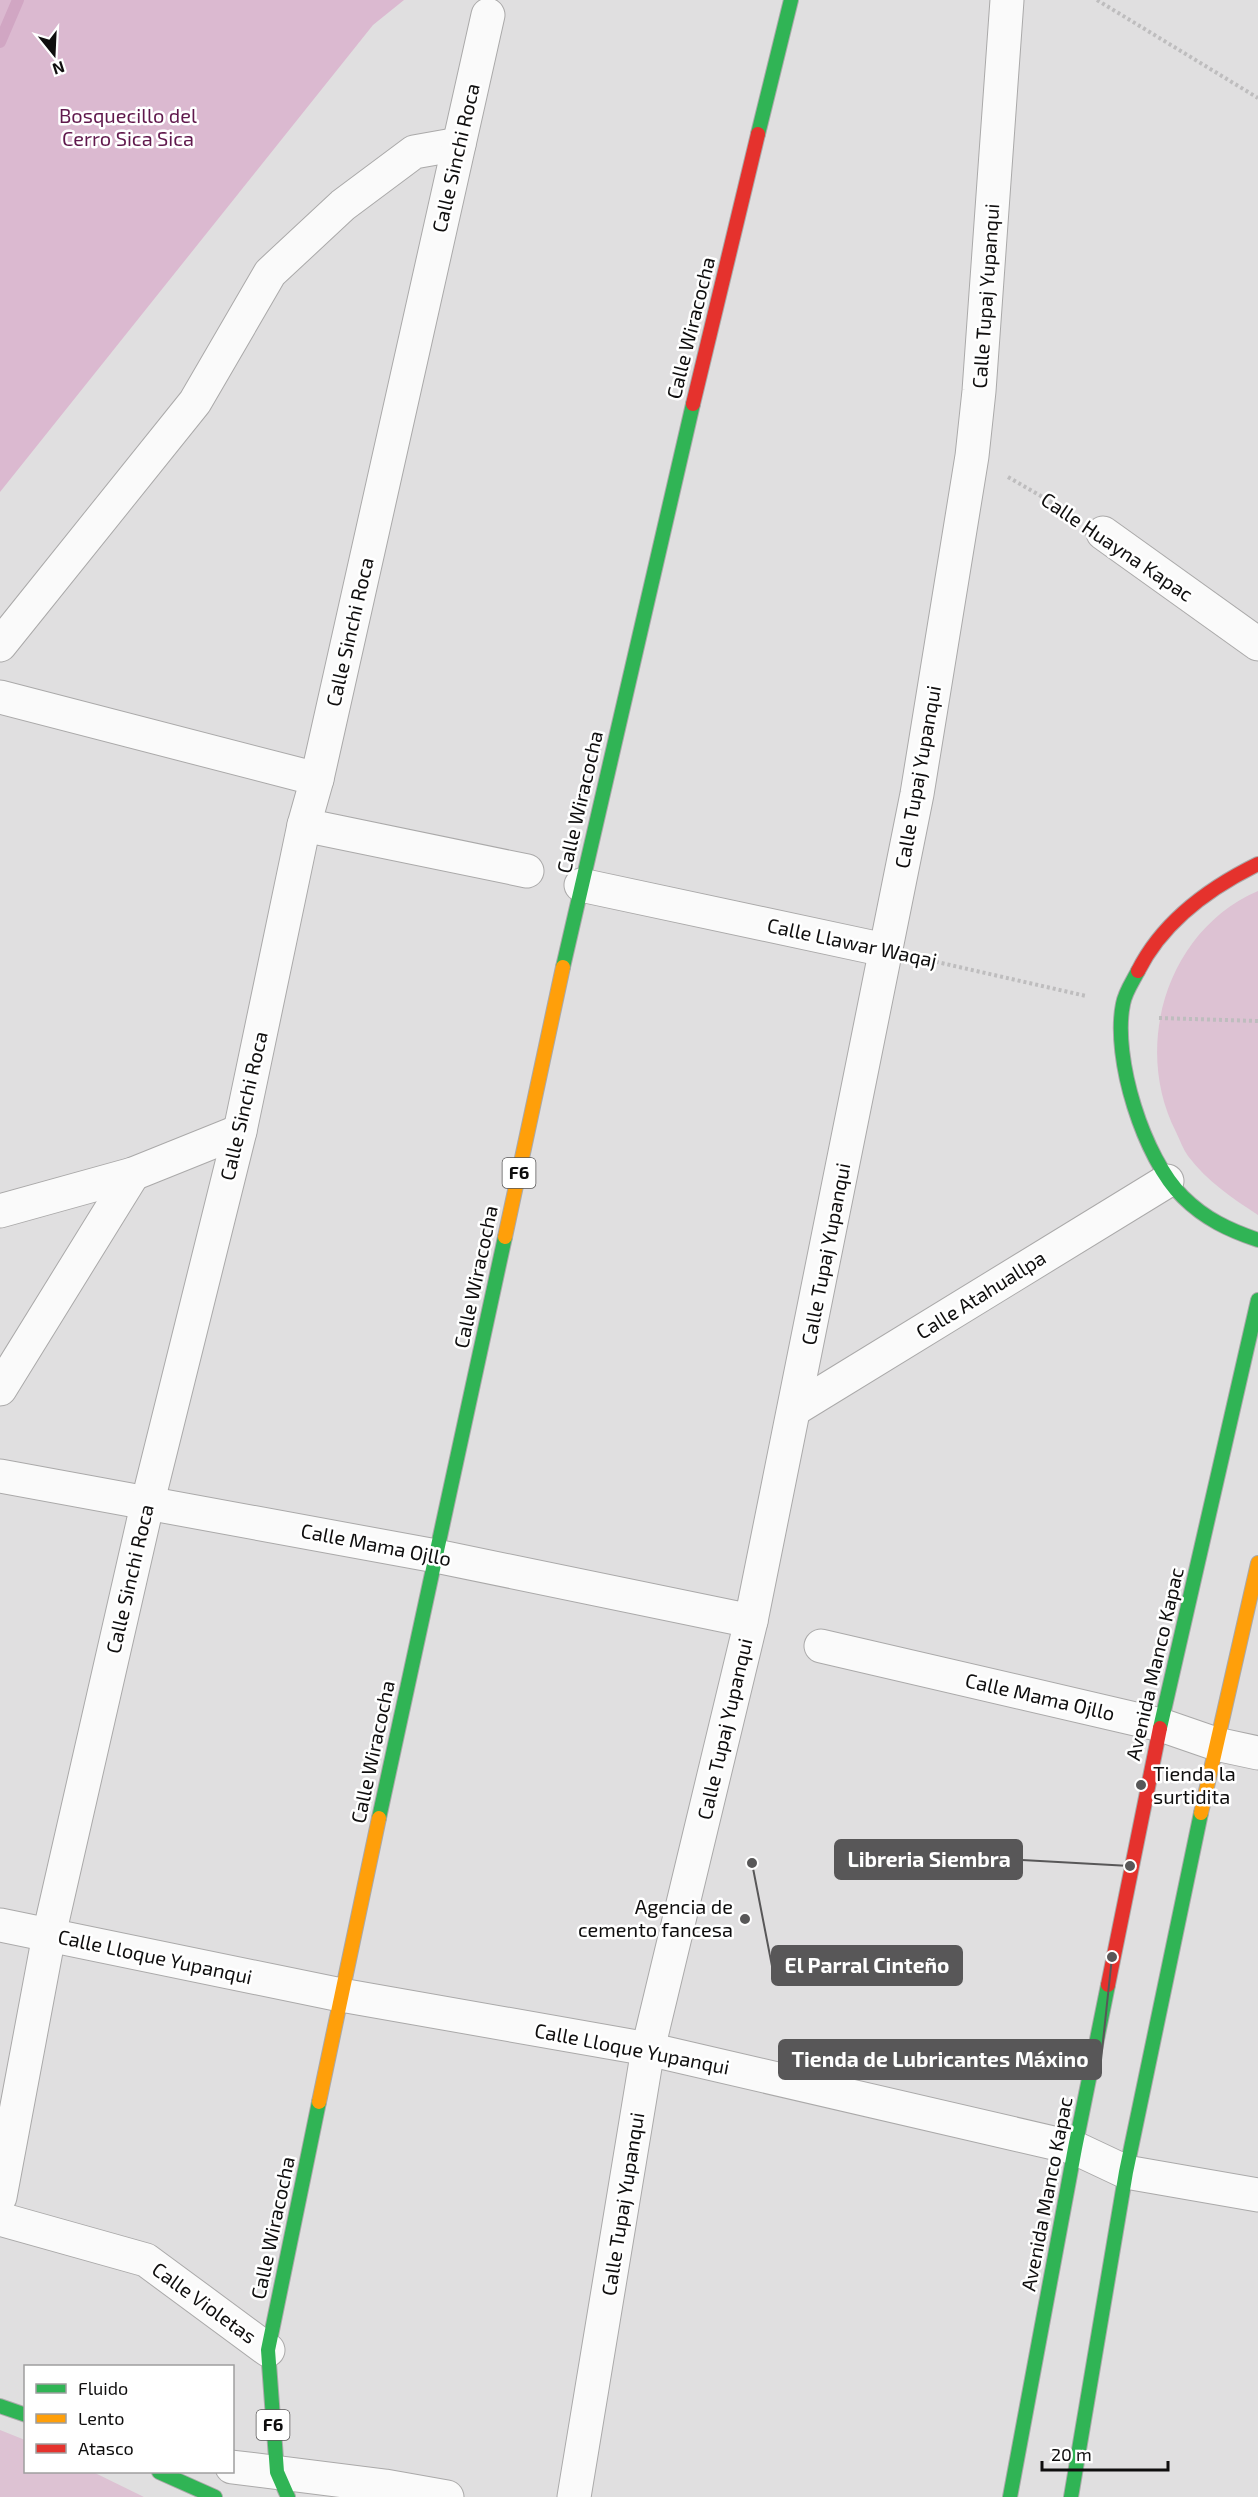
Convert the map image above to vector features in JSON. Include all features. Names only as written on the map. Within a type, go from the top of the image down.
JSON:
[{"type":"main road","name":"Calle Wiracocha","points":[[282,2485],[268,2350],[341,1995],[581,885],[688,424],[791,0]]},
{"type":"main road","points":[[1258,864],[1228,877],[1170,923],[1141,961],[1122,1004],[1124,1065],[1149,1152],[1167,1181],[1192,1206],[1218,1224],[1258,1240]]},
{"type":"main road","name":"Avenida Manco Kapac","points":[[1010,2497],[1075,2148],[1161,1725],[1258,1300]]},
{"type":"main road","points":[[1071,2497],[1126,2172],[1216,1744],[1258,1563]]},
{"type":"main road","points":[[0,2406],[24,2414]]},
{"type":"main road","points":[[161,2473],[215,2497]]},
{"type":"street","name":"Calle Tupaj Yupanqui","points":[[574,2497],[648,2049],[751,1621],[917,794],[972,456],[979,391],[1007,0]]},
{"type":"street","name":"Calle Sinchi Roca","points":[[0,2197],[49,1935],[148,1502],[240,1131],[304,825],[317,779],[488,15]]},
{"type":"street","points":[[0,645],[195,402],[270,273],[343,205],[414,152],[459,144]]},
{"type":"street","name":"Calle Huayna Kapac","points":[[1103,533],[1258,644]]},
{"type":"street","points":[[0,697],[317,779]]},
{"type":"street","points":[[304,825],[527,871]]},
{"type":"street","name":"Calle Llawar Waqaj","points":[[581,885],[885,950]]},
{"type":"street","points":[[0,1211],[133,1174],[240,1131]]},
{"type":"street","points":[[0,1389],[133,1174]]},
{"type":"street","name":"Calle Atahuallpa","points":[[795,1409],[1167,1181]]},
{"type":"street","name":"Calle Mama Ojllo","points":[[0,1476],[436,1556],[751,1621]]},
{"type":"street","name":"Calle Mama Ojllo","points":[[821,1646],[1161,1725],[1216,1744],[1258,1753]]},
{"type":"street","name":"Calle Lloque Yupanqui","points":[[0,1926],[341,1995],[648,2049],[1075,2148],[1126,2172],[1258,2195]]},
{"type":"street","name":"Calle Violetas","points":[[0,2219],[146,2260],[268,2350]]},
{"type":"street","points":[[234,2468],[282,2485],[385,2486],[447,2497]]},
{"type":"path","points":[[1097,0],[1258,98]]},
{"type":"path","name":"Calle Huayna Kapac","points":[[972,456],[1103,533]]},
{"type":"path","name":"Calle Llawar Waqaj","points":[[885,950],[1122,1004],[1158,1018],[1258,1021]]},
{"type":"shaded area","points":[[1258,891],[1258,1215],[1212,1181],[1188,1156],[1163,1099],[1157,1064],[1159,1028],[1166,994],[1180,962],[1201,933],[1227,909]]},
{"type":"shaded area","points":[[0,2430],[24,2440],[24,2473],[95,2473],[144,2497],[0,2497]]},
{"type":"green space","name":"Bosquecillo del Cerro Sica Sica","points":[[0,0],[404,0],[373,25],[0,492]]},
{"type":"waterway","points":[[0,42],[18,0]]},
{"type":"traffic: fast","points":[[758,134],[791,0]]},
{"type":"traffic: fast","points":[[563,967],[693,404]]},
{"type":"traffic: fast","points":[[1138,971],[1124,1000],[1121,1026],[1122,1052],[1127,1079],[1144,1133],[1169,1180],[1183,1197],[1200,1212],[1218,1223],[1258,1240]]},
{"type":"traffic: fast","points":[[379,1818],[505,1237]]},
{"type":"traffic: fast","points":[[1160,1728],[1258,1300]]},
{"type":"traffic: fast","points":[[1071,2497],[1126,2172],[1201,1813]]},
{"type":"traffic: fast","points":[[1010,2497],[1108,1985]]},
{"type":"traffic: fast","points":[[288,2497],[277,2472],[268,2350],[319,2102]]},
{"type":"traffic: fast","points":[[0,2406],[24,2414]]},
{"type":"traffic: fast","points":[[161,2473],[215,2497]]},
{"type":"traffic: slow","points":[[505,1237],[563,967]]},
{"type":"traffic: slow","points":[[1201,1813],[1258,1563]]},
{"type":"traffic: slow","points":[[319,2102],[379,1818]]},
{"type":"traffic: jam","points":[[693,404],[758,134]]},
{"type":"traffic: jam","points":[[1138,971],[1160,937],[1189,908],[1222,884],[1258,864]]},
{"type":"traffic: jam","points":[[1108,1985],[1160,1728]]},
{"type":"place","name":"Tienda la surtidita","points":[[1141,1785]]},
{"type":"place","name":"El Parral Cinteño","points":[[752,1863]]},
{"type":"place","name":"Libreria Siembra","points":[[1130,1866]]},
{"type":"place","name":"Agencia de cemento fancesa","points":[[745,1919]]},
{"type":"place","name":"Tienda de Lubricantes Máxino","points":[[1112,1957]]}]
